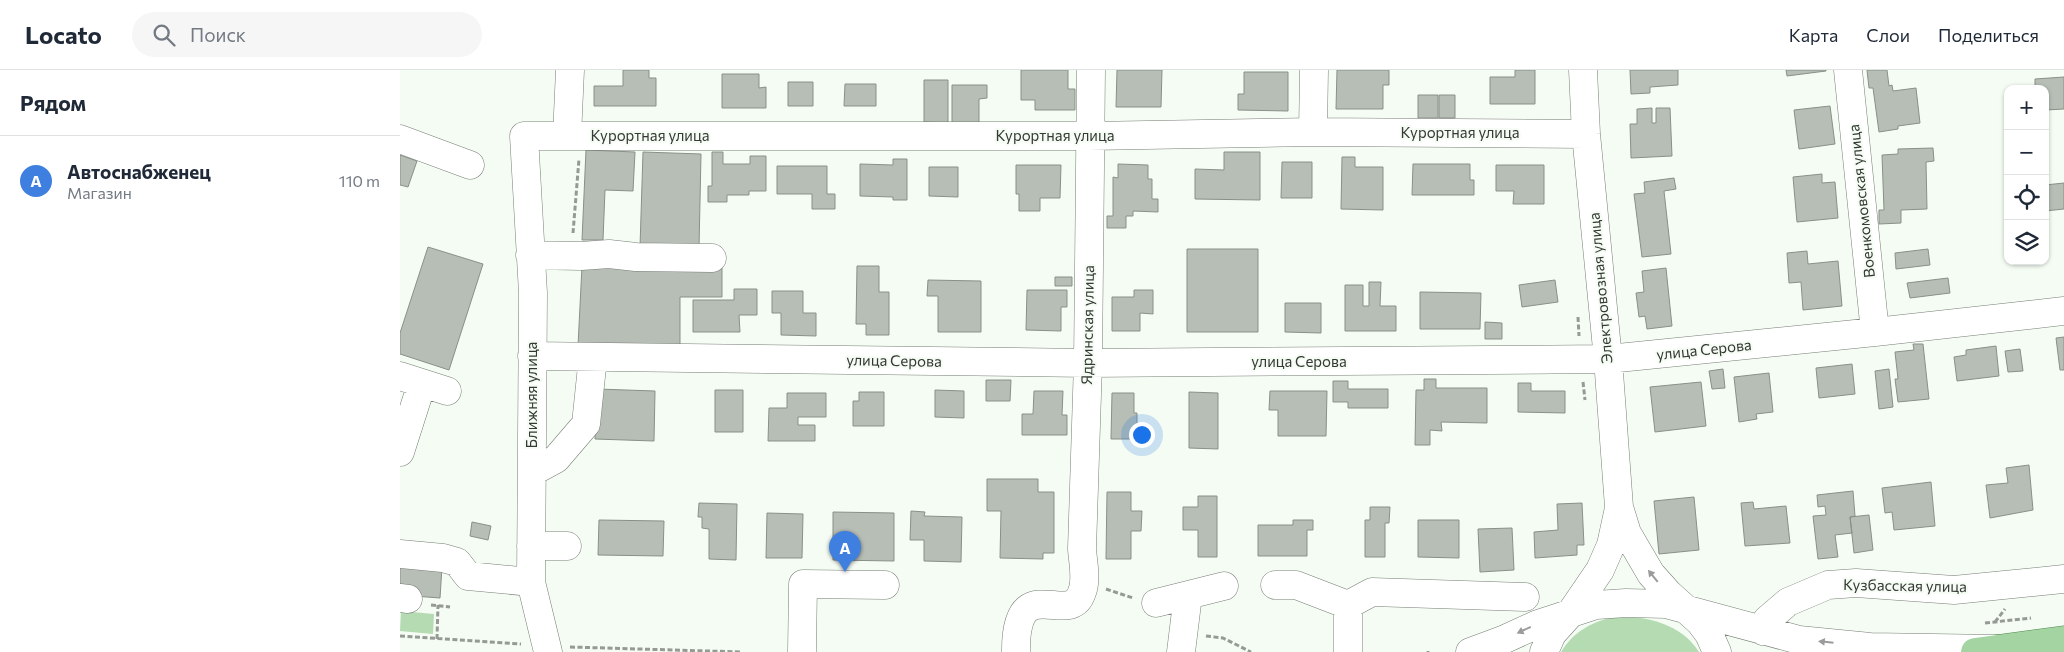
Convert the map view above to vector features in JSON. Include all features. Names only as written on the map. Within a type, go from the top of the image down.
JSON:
[{"type":"main road","points":[[1986,651],[2064,640]]},
{"type":"street","points":[[570,70],[574,136]]},
{"type":"street","name":"Ядринская улица","points":[[1016,652],[1016,627],[1022,612],[1030,606],[1064,606],[1074,604],[1082,594],[1085,580],[1082,550],[1088,363],[1091,70]]},
{"type":"street","points":[[1313,132],[1314,70]]},
{"type":"street","name":"Электровозная улица","points":[[1583,70],[1586,134],[1608,359],[1619,507]]},
{"type":"street","name":"Военкомовская улица","points":[[1848,70],[1875,332]]},
{"type":"street","name":"Курортная улица","points":[[524,136],[1090,136],[1313,132],[1586,134]]},
{"type":"street","name":"Ближняя улица","points":[[524,136],[533,293],[531,582],[548,652]]},
{"type":"street","points":[[400,139],[470,165]]},
{"type":"street","points":[[530,255],[581,256],[609,254],[636,257],[712,258]]},
{"type":"street","name":"улица Серова","points":[[532,356],[1088,363],[1608,359],[2064,311]]},
{"type":"street","points":[[532,472],[556,459],[586,424],[593,357]]},
{"type":"street","points":[[400,452],[423,384]]},
{"type":"street","points":[[1619,507],[1627,533],[1652,574],[1709,634],[1718,652]]},
{"type":"street","points":[[1544,652],[1552,634],[1570,614],[1600,570],[1611,545],[1619,507]]},
{"type":"street","points":[[531,546],[567,546]]},
{"type":"street","points":[[400,554],[443,558],[457,562],[468,576],[531,582]]},
{"type":"street","name":"Кузбасская улица","points":[[1763,631],[1767,620],[1788,602],[1828,585],[1856,582],[1954,590],[2064,579]]},
{"type":"street","points":[[802,652],[803,584],[885,585]]},
{"type":"street","points":[[1275,584],[1296,585],[1348,605],[1372,592],[1525,597]]},
{"type":"street","points":[[1156,603],[1224,586]]},
{"type":"street","points":[[1181,652],[1188,596]]},
{"type":"street","points":[[1470,652],[1505,640],[1538,624],[1596,605],[1626,603],[1666,604],[1799,640],[1870,647],[1986,651]]},
{"type":"street","points":[[1348,605],[1348,652]]},
{"type":"path","points":[[573,234],[574,136]]},
{"type":"path","points":[[437,638],[438,606]]},
{"type":"path","points":[[1975,624],[2034,618]]},
{"type":"green space","points":[[401,611],[434,614],[433,634],[400,631]]},
{"type":"green space","points":[[1616,616],[1651,620],[1673,628],[1692,642],[1699,652],[1561,652],[1572,638],[1584,628]]},
{"type":"building","points":[[623,70],[649,70],[649,78],[656,78],[656,106],[594,106],[594,86],[623,86]]},
{"type":"building","points":[[1021,70],[1068,70],[1068,89],[1075,89],[1075,110],[1035,110],[1035,100],[1021,100]]},
{"type":"building","points":[[1117,70],[1162,70],[1161,107],[1116,107]]},
{"type":"building","points":[[1337,70],[1389,70],[1389,85],[1383,85],[1383,109],[1336,109]]},
{"type":"building","points":[[1515,70],[1535,70],[1535,104],[1490,104],[1490,77],[1515,77]]},
{"type":"building","points":[[1630,70],[1678,70],[1678,85],[1650,87],[1650,93],[1631,94]]},
{"type":"building","points":[[1786,70],[1826,70],[1826,71],[1787,76]]},
{"type":"building","points":[[1867,70],[1887,70],[1889,86],[1892,85],[1893,91],[1916,88],[1920,123],[1898,126],[1898,129],[1879,132],[1873,88],[1869,88]]},
{"type":"building","points":[[1244,72],[1288,72],[1288,111],[1238,110],[1238,94],[1244,94]]},
{"type":"building","points":[[722,74],[759,74],[759,88],[766,87],[766,108],[722,108]]},
{"type":"building","points":[[2064,77],[2064,109],[2049,110],[2049,85],[2035,85],[2035,79]]},
{"type":"building","points":[[924,80],[948,80],[948,123],[924,122]]},
{"type":"building","points":[[788,82],[813,82],[813,106],[788,106]]},
{"type":"building","points":[[845,84],[876,84],[876,106],[844,106]]},
{"type":"building","points":[[952,85],[987,85],[987,98],[979,99],[979,127],[952,126]]},
{"type":"building","points":[[1418,95],[1438,95],[1438,118],[1418,118]]},
{"type":"building","points":[[1439,95],[1455,95],[1455,118],[1439,118]]},
{"type":"building","points":[[1830,106],[1835,144],[1799,149],[1794,110]]},
{"type":"building","points":[[1652,108],[1652,123],[1656,123],[1656,108],[1670,108],[1672,156],[1631,158],[1630,124],[1637,124],[1637,109]]},
{"type":"building","points":[[1933,148],[1934,161],[1926,162],[1927,209],[1901,210],[1901,223],[1879,224],[1879,210],[1884,210],[1882,155],[1898,154],[1898,149]]},
{"type":"building","points":[[586,150],[635,152],[633,191],[605,190],[603,240],[582,240]]},
{"type":"building","points":[[643,152],[701,154],[699,248],[640,247]]},
{"type":"building","points":[[712,152],[723,152],[723,164],[750,164],[750,156],[766,156],[766,191],[749,191],[749,195],[727,195],[727,202],[708,202],[708,186],[712,186]]},
{"type":"building","points":[[1224,152],[1260,152],[1260,200],[1195,199],[1195,169],[1224,170]]},
{"type":"building","points":[[400,155],[417,161],[408,187],[400,185]]},
{"type":"building","points":[[1342,157],[1355,157],[1355,167],[1383,167],[1383,210],[1341,209]]},
{"type":"building","points":[[893,159],[907,159],[907,200],[893,200],[893,197],[860,196],[860,164],[893,165]]},
{"type":"building","points":[[1282,162],[1312,162],[1312,198],[1281,198]]},
{"type":"building","points":[[1118,164],[1148,165],[1148,179],[1152,179],[1152,199],[1158,199],[1158,212],[1133,211],[1133,216],[1126,216],[1126,228],[1107,228],[1107,216],[1113,216],[1113,177],[1118,178]]},
{"type":"building","points":[[1413,164],[1470,164],[1470,180],[1474,180],[1474,195],[1412,195]]},
{"type":"building","points":[[1016,165],[1061,165],[1060,198],[1040,198],[1040,211],[1019,211],[1019,194],[1016,194]]},
{"type":"building","points":[[1496,165],[1544,165],[1544,204],[1513,204],[1514,191],[1496,191]]},
{"type":"building","points":[[777,166],[827,166],[827,194],[835,194],[835,209],[812,209],[812,194],[777,194]]},
{"type":"building","points":[[929,167],[958,167],[958,197],[929,196]]},
{"type":"building","points":[[1822,174],[1822,183],[1835,182],[1838,218],[1797,222],[1793,177]]},
{"type":"building","points":[[1674,178],[1676,189],[1664,191],[1671,254],[1642,257],[1634,194],[1645,193],[1644,182]]},
{"type":"building","points":[[2064,183],[2064,209],[2049,211],[2049,185]]},
{"type":"building","points":[[428,247],[483,264],[449,370],[400,354],[400,333]]},
{"type":"building","points":[[1187,249],[1258,249],[1258,332],[1187,332]]},
{"type":"building","points":[[1928,249],[1930,265],[1896,269],[1895,253]]},
{"type":"building","points":[[1807,251],[1808,264],[1838,261],[1842,306],[1803,310],[1801,282],[1789,283],[1787,253]]},
{"type":"building","points":[[582,266],[722,268],[722,297],[680,297],[680,348],[578,346]]},
{"type":"building","points":[[857,266],[879,266],[879,292],[889,292],[889,335],[866,335],[866,324],[856,324]]},
{"type":"building","points":[[1666,268],[1672,326],[1647,329],[1645,316],[1639,317],[1636,293],[1644,292],[1642,271]]},
{"type":"building","points":[[1055,277],[1072,277],[1072,286],[1055,286]]},
{"type":"building","points":[[1948,278],[1950,293],[1910,298],[1907,283]]},
{"type":"building","points":[[928,280],[981,281],[981,332],[938,332],[938,296],[927,296]]},
{"type":"building","points":[[1555,280],[1558,302],[1522,307],[1519,285]]},
{"type":"building","points":[[1369,282],[1381,282],[1380,306],[1396,306],[1396,331],[1345,331],[1345,285],[1363,285],[1363,306],[1369,306]]},
{"type":"building","points":[[734,289],[757,289],[757,315],[739,315],[740,332],[693,332],[693,300],[734,300]]},
{"type":"building","points":[[1027,290],[1067,290],[1067,307],[1061,307],[1061,331],[1026,330]]},
{"type":"building","points":[[1134,290],[1153,290],[1153,314],[1140,313],[1140,331],[1112,331],[1112,297],[1134,297]]},
{"type":"building","points":[[772,291],[803,291],[803,313],[816,313],[816,336],[781,335],[781,313],[772,313]]},
{"type":"building","points":[[1420,292],[1481,293],[1480,329],[1420,329]]},
{"type":"building","points":[[1285,303],[1321,303],[1321,333],[1285,332]]},
{"type":"building","points":[[1485,322],[1502,323],[1502,339],[1485,339]]},
{"type":"building","points":[[2064,337],[2064,370],[2060,370],[2056,338]]},
{"type":"building","points":[[1913,344],[1923,344],[1929,399],[1898,402],[1895,379],[1898,379],[1895,352],[1914,350]]},
{"type":"building","points":[[1996,346],[1999,376],[1957,381],[1954,357],[1966,355],[1966,350]]},
{"type":"building","points":[[2020,349],[2023,371],[2008,372],[2005,351]]},
{"type":"building","points":[[1852,364],[1855,394],[1819,398],[1816,368]]},
{"type":"building","points":[[1723,369],[1725,388],[1712,389],[1709,371]]},
{"type":"building","points":[[1889,369],[1893,407],[1879,409],[1875,371]]},
{"type":"building","points":[[1769,373],[1773,412],[1756,414],[1757,419],[1739,422],[1734,377]]},
{"type":"building","points":[[1424,379],[1436,379],[1436,388],[1487,388],[1487,423],[1441,422],[1442,431],[1430,430],[1430,445],[1415,445],[1416,390],[1424,390]]},
{"type":"building","points":[[986,380],[1011,380],[1010,401],[986,401]]},
{"type":"building","points":[[1333,381],[1348,381],[1348,389],[1388,389],[1388,408],[1348,408],[1348,402],[1333,402]]},
{"type":"building","points":[[1701,382],[1706,426],[1655,432],[1650,387]]},
{"type":"building","points":[[1518,383],[1531,383],[1531,391],[1565,391],[1565,413],[1518,412]]},
{"type":"building","points":[[597,389],[655,391],[654,441],[595,439]]},
{"type":"building","points":[[715,390],[743,390],[743,432],[715,432]]},
{"type":"building","points":[[935,390],[964,391],[964,418],[935,417]]},
{"type":"building","points":[[1034,391],[1063,391],[1062,415],[1067,415],[1067,435],[1022,435],[1022,414],[1033,414]]},
{"type":"building","points":[[1270,391],[1327,391],[1326,436],[1278,436],[1278,410],[1269,410]]},
{"type":"building","points":[[859,392],[884,392],[884,426],[853,426],[853,401],[859,401]]},
{"type":"building","points":[[1189,392],[1218,393],[1218,449],[1189,448]]},
{"type":"building","points":[[787,393],[826,393],[826,417],[798,417],[798,425],[815,425],[815,441],[768,441],[769,408],[787,408]]},
{"type":"building","points":[[1112,393],[1134,393],[1134,413],[1137,413],[1137,439],[1111,439]]},
{"type":"building","points":[[2029,465],[2033,510],[1990,518],[1986,485],[2008,483],[2006,468]]},
{"type":"building","points":[[987,479],[1038,479],[1038,492],[1054,492],[1054,553],[1043,553],[1043,559],[1000,558],[1001,511],[987,511]]},
{"type":"building","points":[[1931,482],[1935,526],[1894,530],[1892,512],[1885,513],[1882,488]]},
{"type":"building","points":[[1853,491],[1855,516],[1850,517],[1852,533],[1835,535],[1838,557],[1818,559],[1813,516],[1826,515],[1825,506],[1818,507],[1817,495]]},
{"type":"building","points":[[1107,492],[1131,492],[1131,511],[1142,511],[1141,531],[1131,531],[1131,559],[1106,559]]},
{"type":"building","points":[[1198,496],[1217,496],[1217,557],[1198,557],[1198,530],[1183,530],[1183,507],[1198,507]]},
{"type":"building","points":[[1694,497],[1699,550],[1659,554],[1654,501]]},
{"type":"building","points":[[1753,502],[1754,509],[1786,506],[1790,543],[1745,546],[1741,503]]},
{"type":"building","points":[[699,503],[737,504],[736,560],[709,559],[709,529],[702,528],[702,517],[698,517]]},
{"type":"building","points":[[1582,503],[1584,545],[1577,545],[1577,555],[1535,558],[1534,532],[1558,530],[1557,504]]},
{"type":"building","points":[[1370,507],[1390,507],[1389,523],[1385,523],[1385,557],[1365,557],[1365,520],[1370,520]]},
{"type":"building","points":[[911,511],[925,512],[924,516],[962,517],[961,562],[924,561],[924,540],[910,540]]},
{"type":"building","points":[[833,512],[894,513],[894,561],[833,560]]},
{"type":"building","points":[[767,513],[803,514],[802,558],[766,558]]},
{"type":"building","points":[[1869,515],[1873,550],[1854,553],[1850,517]]},
{"type":"building","points":[[599,520],[664,521],[663,556],[598,555]]},
{"type":"building","points":[[1293,520],[1313,520],[1313,530],[1307,530],[1307,556],[1258,556],[1258,525],[1293,525]]},
{"type":"building","points":[[1418,520],[1459,520],[1459,558],[1418,557]]},
{"type":"building","points":[[472,522],[491,526],[488,540],[470,536]]},
{"type":"building","points":[[1512,528],[1514,570],[1480,572],[1478,529]]},
{"type":"building","points":[[400,564],[442,567],[440,598],[400,595]]},
{"type":"place","name":"Автоснабженец","points":[[845,572]]}]
